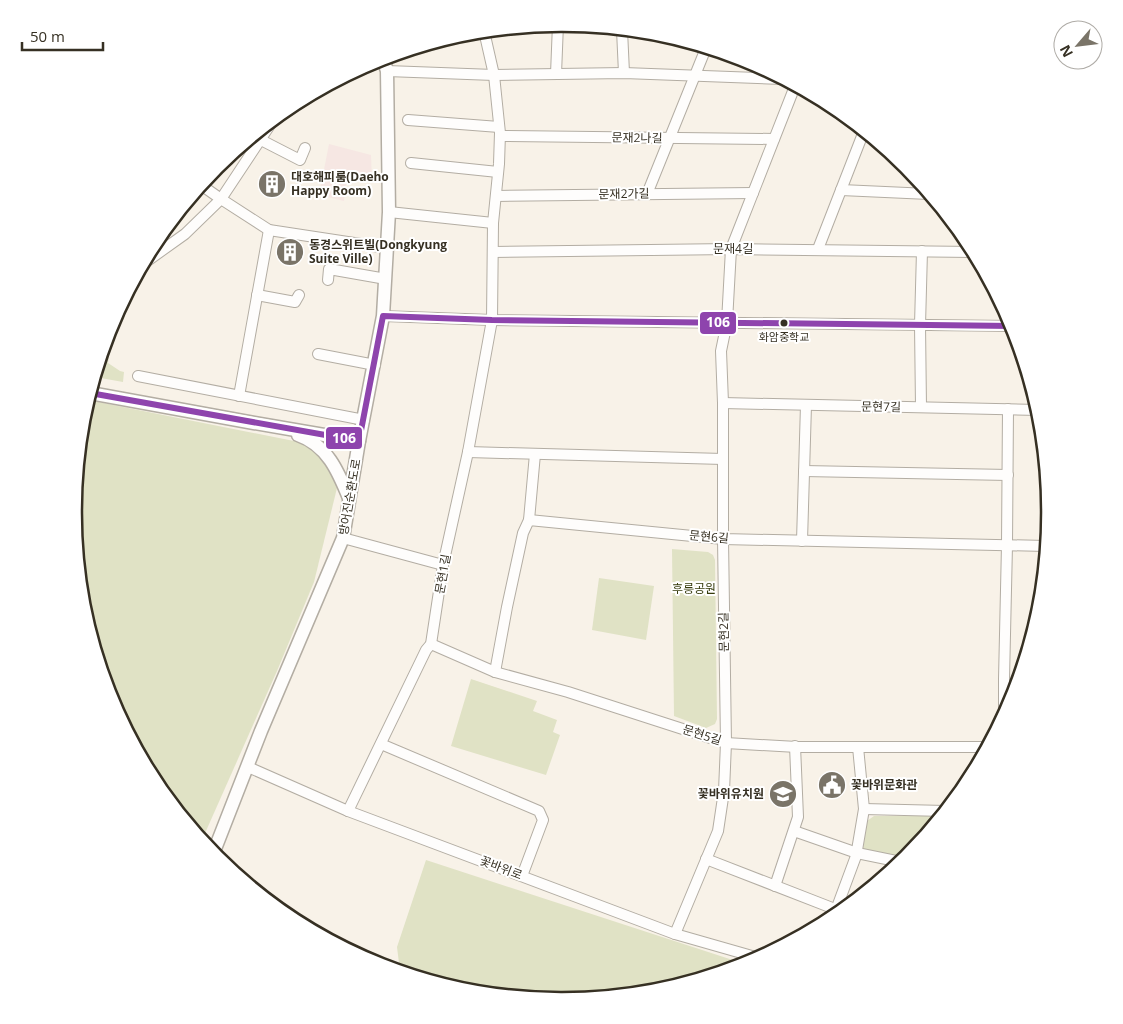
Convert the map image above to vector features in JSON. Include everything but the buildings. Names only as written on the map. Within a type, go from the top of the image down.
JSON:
[{"type":"main road","name":"방어진순환도로","points":[[217,845],[261,731],[343,538],[383,316],[390,212],[386,66]]},
{"type":"main road","points":[[97,394],[360,441]]},
{"type":"main road","points":[[277,427],[307,438],[327,453],[350,499]]},
{"type":"street","points":[[556,74],[558,32]]},
{"type":"street","points":[[622,37],[624,73]]},
{"type":"street","name":"문현1길","points":[[348,811],[426,650],[431,644],[443,565],[468,452],[492,320],[493,223],[498,172],[499,132],[494,75],[486,39]]},
{"type":"street","points":[[647,194],[704,54]]},
{"type":"street","points":[[387,71],[494,75],[624,73],[766,78]]},
{"type":"street","name":"문현2길","points":[[675,934],[718,831],[724,791],[726,743],[721,351],[727,322],[731,249],[793,92]]},
{"type":"street","name":"문재2나길","points":[[408,120],[499,132],[669,138],[774,139]]},
{"type":"street","points":[[818,249],[862,139]]},
{"type":"street","points":[[158,253],[185,234],[221,199],[261,140],[300,160],[305,148]]},
{"type":"street","points":[[412,163],[498,172]]},
{"type":"street","points":[[207,189],[269,230],[387,248]]},
{"type":"street","points":[[841,190],[920,194]]},
{"type":"street","name":"문재2가길","points":[[496,196],[753,193]]},
{"type":"street","points":[[390,212],[493,223]]},
{"type":"street","points":[[239,396],[269,230]]},
{"type":"street","name":"문재4길","points":[[493,252],[731,249],[964,252]]},
{"type":"street","points":[[921,408],[920,325],[922,251]]},
{"type":"street","points":[[328,280],[329,269],[386,279]]},
{"type":"street","points":[[257,295],[295,302],[299,295]]},
{"type":"street","points":[[383,316],[492,320],[1004,326]]},
{"type":"street","points":[[318,354],[375,364]]},
{"type":"street","points":[[138,376],[364,420]]},
{"type":"street","name":"문현7길","points":[[723,404],[1030,410]]},
{"type":"street","points":[[802,541],[806,405]]},
{"type":"street","points":[[1004,697],[1008,410]]},
{"type":"street","points":[[468,452],[723,459]]},
{"type":"street","points":[[495,672],[523,533],[529,520],[535,454]]},
{"type":"street","points":[[804,471],[1008,475]]},
{"type":"street","name":"문현6길","points":[[529,520],[723,539],[1040,546]]},
{"type":"street","points":[[343,538],[443,565]]},
{"type":"street","name":"문현5길","points":[[431,644],[495,672],[568,692],[726,743],[858,747],[980,747]]},
{"type":"street","points":[[381,744],[539,811],[543,820],[522,876]]},
{"type":"street","points":[[775,886],[798,817],[795,746]]},
{"type":"street","points":[[841,901],[857,854],[864,809],[858,747]]},
{"type":"street","name":"꽃바위로","points":[[248,767],[348,811],[675,934],[746,954]]},
{"type":"street","points":[[864,809],[936,811]]},
{"type":"street","points":[[794,831],[857,854],[891,860]]},
{"type":"street","points":[[706,859],[830,910]]},
{"type":"shaded area","points":[[329,144],[371,155],[372,182],[347,176],[344,201],[319,195]]},
{"type":"green space","points":[[110,350],[108,363],[124,372],[123,382],[101,378]]},
{"type":"green space","points":[[95,401],[309,444],[329,460],[337,488],[314,582],[205,833],[181,804],[146,752],[118,695],[98,636],[86,575],[82,512],[86,449]]},
{"type":"green space","name":"후릉공원","points":[[672,549],[708,552],[713,555],[715,560],[717,719],[715,724],[706,728],[674,716]]},
{"type":"green space","points":[[599,578],[654,586],[646,640],[592,630]]},
{"type":"green space","points":[[471,679],[537,701],[533,711],[557,720],[553,732],[560,735],[546,775],[451,746]]},
{"type":"green space","points":[[874,816],[932,816],[893,858],[869,854],[863,849],[867,821]]},
{"type":"green space","points":[[426,860],[732,960],[686,975],[655,982],[624,987],[562,992],[499,987],[437,975],[399,963],[397,947]]},
{"type":"transit line","name":"106","points":[[97,394],[359,441],[383,316],[492,320],[1004,326]]},
{"type":"place","name":"대호해피룸(Daeho Happy Room)","points":[[272,184]]},
{"type":"place","name":"동경스위트빌(Dongkyung Suite Ville)","points":[[290,252]]},
{"type":"place","name":"화암중학교","points":[[784,323]]},
{"type":"place","name":"꽃바위문화관","points":[[832,785]]},
{"type":"place","name":"꽃바위유치원","points":[[783,794]]}]
